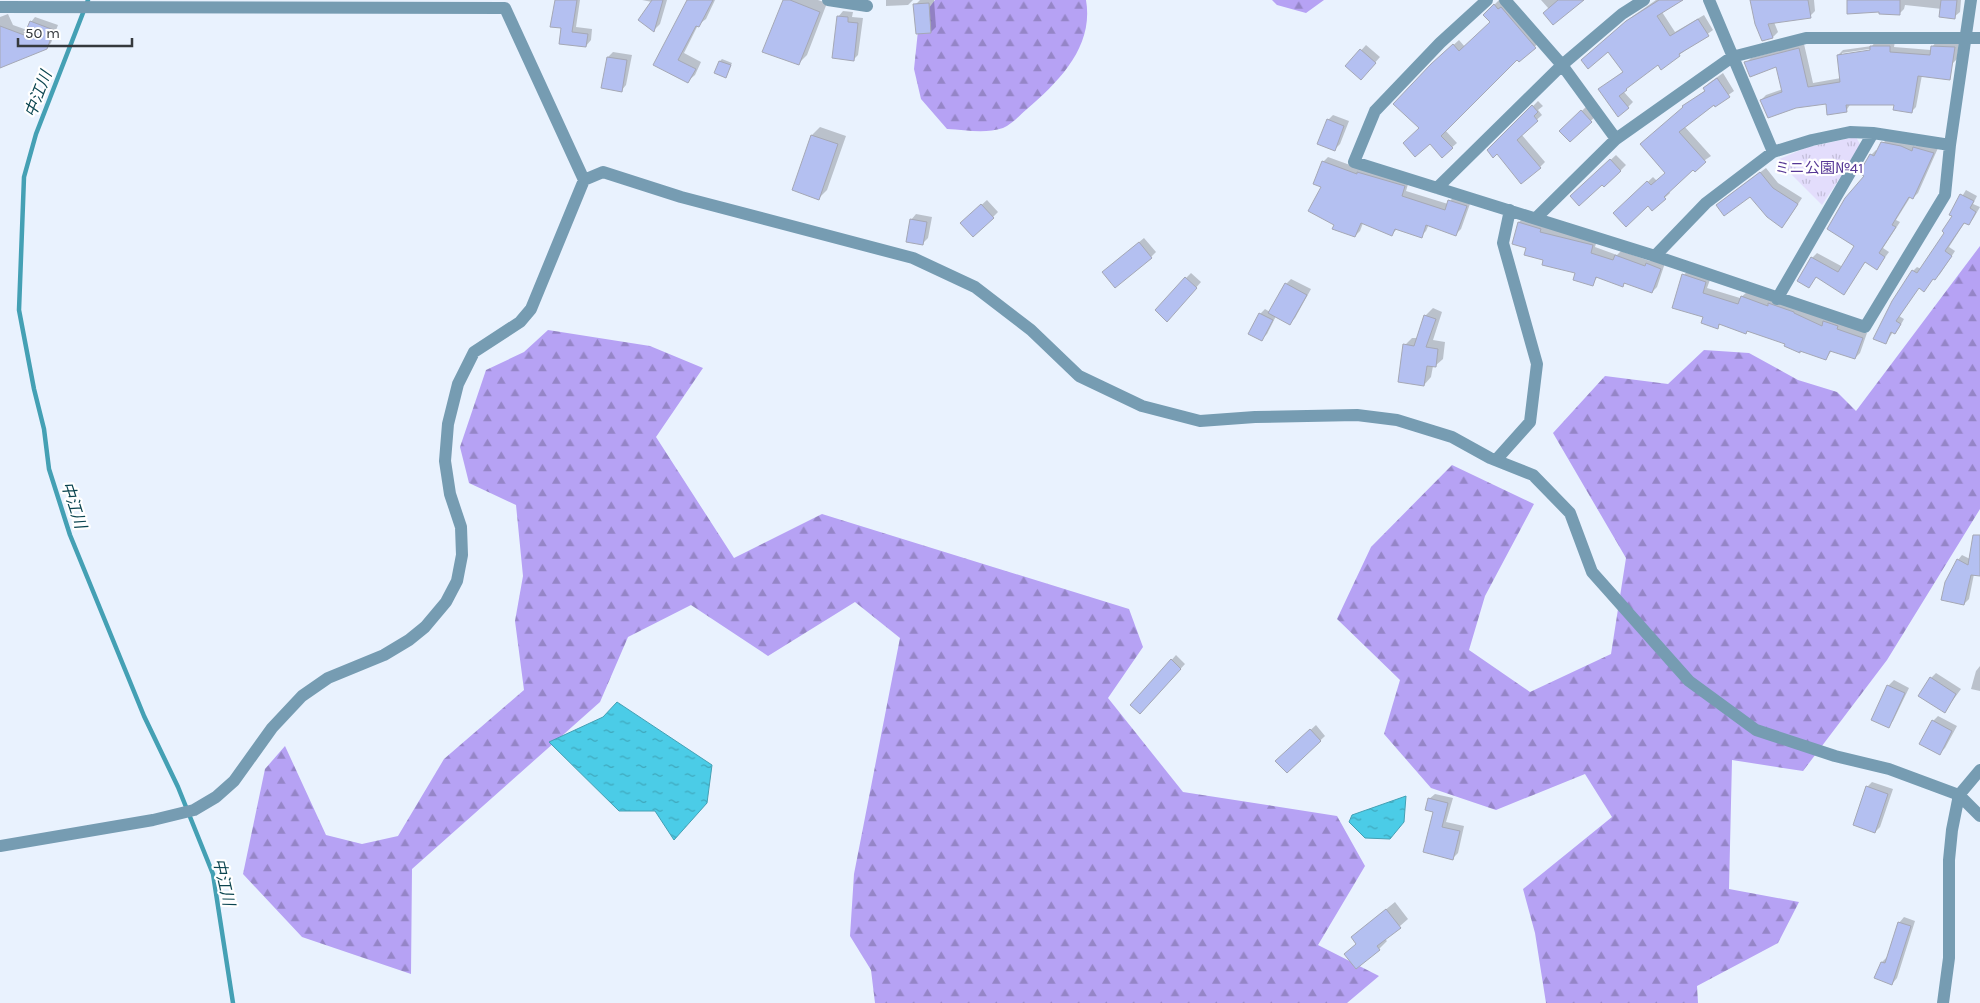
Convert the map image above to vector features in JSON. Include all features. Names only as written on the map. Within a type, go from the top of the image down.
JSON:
[{"type":"street","points":[[828,0],[867,6]]},
{"type":"street","points":[[1488,0],[1440,43],[1375,111],[1354,162],[1655,256],[1777,299],[1865,327],[1945,195],[1950,145],[1971,0]]},
{"type":"street","points":[[1505,0],[1562,65],[1616,139]]},
{"type":"street","points":[[1437,188],[1562,65],[1622,14],[1644,0]]},
{"type":"street","points":[[1709,0],[1773,152]]},
{"type":"street","points":[[0,7],[505,4],[584,180]]},
{"type":"street","points":[[1536,218],[1616,139],[1732,57],[1806,38],[1980,38]]},
{"type":"street","points":[[1655,256],[1706,203],[1773,152],[1812,140],[1850,132],[1873,133],[1950,145]]},
{"type":"street","points":[[1777,299],[1873,133]]},
{"type":"street","points":[[0,846],[144,822],[188,812],[216,797],[234,781],[272,728],[302,696],[328,678],[384,655],[409,640],[425,627],[446,602],[457,581],[462,555],[461,527],[450,494],[445,461],[448,424],[458,384],[474,352],[520,322],[531,309],[584,180],[603,172],[681,197],[913,258],[975,287],[1032,330],[1079,376],[1142,406],[1200,421],[1255,417],[1357,415],[1397,420],[1452,437],[1496,460],[1533,475],[1570,513],[1592,572],[1689,681],[1756,730],[1834,756],[1889,769],[1959,795],[1980,816]]},
{"type":"street","points":[[1496,460],[1530,422],[1537,364],[1503,243],[1510,210]]},
{"type":"street","points":[[1943,1003],[1949,958],[1949,860],[1952,830],[1959,795],[1980,770]]},
{"type":"green space","points":[[935,0],[1086,0],[1087,17],[1085,32],[1080,47],[1062,74],[1051,87],[1010,124],[1003,128],[989,131],[947,129],[921,99],[914,69],[919,21]]},
{"type":"green space","points":[[1272,0],[1324,0],[1306,13],[1277,5]]},
{"type":"green space","name":"ミニ公園№41","points":[[1856,137],[1861,146],[1822,205],[1777,160],[1808,147]]},
{"type":"green space","points":[[1980,246],[1980,509],[1887,660],[1803,771],[1732,760],[1729,889],[1799,902],[1778,943],[1697,986],[1698,1003],[1546,1003],[1535,933],[1523,889],[1612,817],[1585,774],[1496,810],[1431,788],[1384,734],[1400,680],[1337,619],[1371,547],[1452,465],[1534,504],[1485,596],[1469,650],[1530,692],[1611,654],[1626,558],[1553,433],[1605,376],[1668,384],[1704,350],[1749,353],[1798,380],[1837,392],[1856,411]]},
{"type":"green space","points":[[548,330],[650,346],[703,368],[656,437],[734,558],[822,514],[1129,609],[1143,647],[1108,698],[1183,792],[1337,816],[1365,866],[1318,945],[1379,976],[1347,1003],[875,1003],[871,970],[850,936],[854,874],[900,638],[855,602],[768,656],[691,605],[628,637],[600,702],[412,869],[411,974],[302,937],[243,874],[265,769],[285,746],[326,835],[362,844],[398,836],[444,759],[524,690],[515,621],[523,576],[516,505],[469,483],[460,447],[486,370],[524,352]]},
{"type":"water","points":[[617,702],[712,765],[707,803],[674,840],[655,811],[619,811],[549,742],[603,717]]},
{"type":"water","points":[[1406,796],[1404,822],[1390,839],[1365,838],[1349,822],[1352,815]]},
{"type":"building","points":[[555,0],[577,0],[572,32],[588,34],[586,47],[559,44],[561,28],[550,27]]},
{"type":"building","points":[[652,0],[663,0],[654,32],[638,20]]},
{"type":"building","points":[[687,0],[713,0],[699,27],[696,26],[678,60],[696,69],[688,83],[653,65]]},
{"type":"building","points":[[783,0],[790,0],[820,12],[799,65],[762,52]]},
{"type":"building","points":[[1558,0],[1584,0],[1553,25],[1543,13]]},
{"type":"building","points":[[1659,0],[1683,0],[1657,16],[1670,36],[1698,19],[1709,36],[1679,54],[1680,56],[1661,70],[1658,65],[1626,89],[1619,96],[1629,108],[1618,117],[1598,89],[1623,72],[1608,52],[1588,69],[1581,60],[1626,21]]},
{"type":"building","points":[[1750,0],[1808,0],[1811,18],[1768,24],[1773,38],[1762,41],[1755,24]]},
{"type":"building","points":[[1847,0],[1900,0],[1900,15],[1879,14],[1879,12],[1847,14]]},
{"type":"building","points":[[1941,0],[1957,0],[1955,19],[1939,17]]},
{"type":"building","points":[[929,3],[931,33],[916,34],[913,4]]},
{"type":"building","points":[[1494,4],[1498,9],[1501,7],[1536,48],[1519,62],[1517,60],[1441,136],[1453,148],[1442,158],[1430,144],[1415,157],[1403,143],[1419,128],[1393,104],[1453,44],[1459,51],[1490,22],[1483,15]]},
{"type":"building","points":[[837,16],[848,17],[848,22],[858,23],[854,61],[832,58]]},
{"type":"building","points":[[30,21],[54,30],[47,49],[0,68],[0,26],[24,35]]},
{"type":"building","points":[[1870,46],[1890,46],[1890,52],[1930,55],[1931,46],[1955,47],[1950,80],[1918,76],[1912,113],[1893,110],[1894,105],[1846,105],[1847,112],[1827,115],[1826,104],[1796,108],[1768,118],[1760,100],[1782,92],[1776,67],[1750,77],[1744,62],[1799,48],[1808,87],[1840,82],[1837,55],[1870,50]]},
{"type":"building","points":[[1360,49],[1376,63],[1361,80],[1345,66]]},
{"type":"building","points":[[607,57],[627,60],[622,92],[601,88]]},
{"type":"building","points":[[719,61],[731,65],[726,78],[714,73]]},
{"type":"building","points":[[1717,78],[1730,97],[1715,107],[1714,105],[1679,132],[1706,162],[1695,172],[1693,170],[1652,211],[1648,206],[1626,227],[1613,213],[1647,181],[1651,185],[1665,173],[1640,144],[1682,106],[1705,91],[1703,88]]},
{"type":"building","points":[[1532,105],[1538,112],[1534,116],[1538,121],[1517,140],[1541,168],[1521,184],[1497,154],[1493,158],[1487,150]]},
{"type":"building","points":[[1581,110],[1592,122],[1570,142],[1559,131]]},
{"type":"building","points":[[1327,119],[1344,126],[1335,151],[1317,144]]},
{"type":"building","points":[[811,135],[838,144],[819,200],[792,190]]},
{"type":"building","points":[[1881,142],[1901,146],[1912,151],[1913,147],[1934,153],[1913,199],[1909,197],[1892,225],[1896,227],[1879,253],[1885,257],[1877,270],[1865,262],[1844,295],[1816,277],[1809,288],[1797,281],[1811,257],[1838,272],[1854,246],[1827,229],[1845,198],[1864,176],[1859,173],[1870,154],[1874,156]]},
{"type":"building","points":[[1610,159],[1621,171],[1579,206],[1570,196]]},
{"type":"building","points":[[1322,161],[1357,174],[1357,172],[1405,186],[1402,196],[1445,210],[1448,200],[1467,206],[1456,236],[1426,225],[1422,238],[1395,229],[1392,236],[1361,223],[1355,237],[1332,229],[1334,225],[1308,211],[1321,187],[1313,184]]},
{"type":"building","points":[[1760,172],[1773,188],[1798,204],[1782,228],[1767,217],[1750,197],[1724,216],[1716,205]]},
{"type":"building","points":[[1960,194],[1974,201],[1970,208],[1976,212],[1969,225],[1964,223],[1945,251],[1952,256],[1924,292],[1919,288],[1896,321],[1901,324],[1895,334],[1891,332],[1886,344],[1873,339],[1892,301],[1912,270],[1917,273],[1944,233],[1942,231],[1952,216],[1949,215]]},
{"type":"building","points":[[981,204],[994,218],[973,237],[960,223]]},
{"type":"building","points":[[910,219],[927,222],[923,245],[906,242]]},
{"type":"building","points":[[1518,222],[1541,229],[1540,232],[1593,245],[1591,253],[1613,260],[1615,255],[1645,266],[1646,263],[1661,269],[1652,293],[1624,283],[1623,287],[1596,277],[1593,286],[1573,280],[1575,273],[1542,265],[1543,260],[1524,255],[1526,248],[1512,244]]},
{"type":"building","points":[[1139,242],[1152,258],[1115,288],[1102,272]]},
{"type":"building","points":[[1682,274],[1706,282],[1703,293],[1738,304],[1741,296],[1768,306],[1768,303],[1794,312],[1822,326],[1823,321],[1838,326],[1837,329],[1863,338],[1855,359],[1830,351],[1826,360],[1800,351],[1800,353],[1784,346],[1785,344],[1747,331],[1746,334],[1719,324],[1718,329],[1701,323],[1703,317],[1672,308]]},
{"type":"building","points":[[1185,277],[1197,288],[1167,322],[1155,310]]},
{"type":"building","points":[[1285,283],[1307,295],[1290,325],[1268,313]]},
{"type":"building","points":[[1259,313],[1273,320],[1262,341],[1248,334]]},
{"type":"building","points":[[1424,315],[1436,319],[1426,347],[1438,349],[1436,367],[1427,366],[1424,386],[1398,382],[1403,344],[1414,346]]},
{"type":"building","points":[[1973,535],[1980,535],[1980,576],[1971,575],[1964,605],[1941,600],[1945,582],[1957,559],[1968,565]]},
{"type":"building","points":[[1171,659],[1181,669],[1140,714],[1130,705]]},
{"type":"building","points":[[1930,677],[1956,694],[1945,713],[1918,696]]},
{"type":"building","points":[[1887,685],[1905,693],[1889,728],[1871,720]]},
{"type":"building","points":[[1932,720],[1952,731],[1940,755],[1919,744]]},
{"type":"building","points":[[1310,729],[1321,741],[1287,773],[1275,761]]},
{"type":"building","points":[[1866,786],[1888,794],[1875,833],[1853,825]]},
{"type":"building","points":[[1428,798],[1448,803],[1442,827],[1460,831],[1453,860],[1423,852],[1433,812],[1425,810]]},
{"type":"building","points":[[1386,909],[1401,928],[1377,946],[1380,950],[1356,969],[1344,954],[1356,944],[1351,937]]},
{"type":"building","points":[[1898,922],[1911,926],[1892,985],[1874,978],[1881,962],[1885,963]]},
{"type":"waterway","name":"中江川","points":[[88,0],[36,134],[24,177],[19,310],[34,389],[44,429],[49,469],[70,535],[144,716],[178,787],[213,874],[233,1003]]}]
